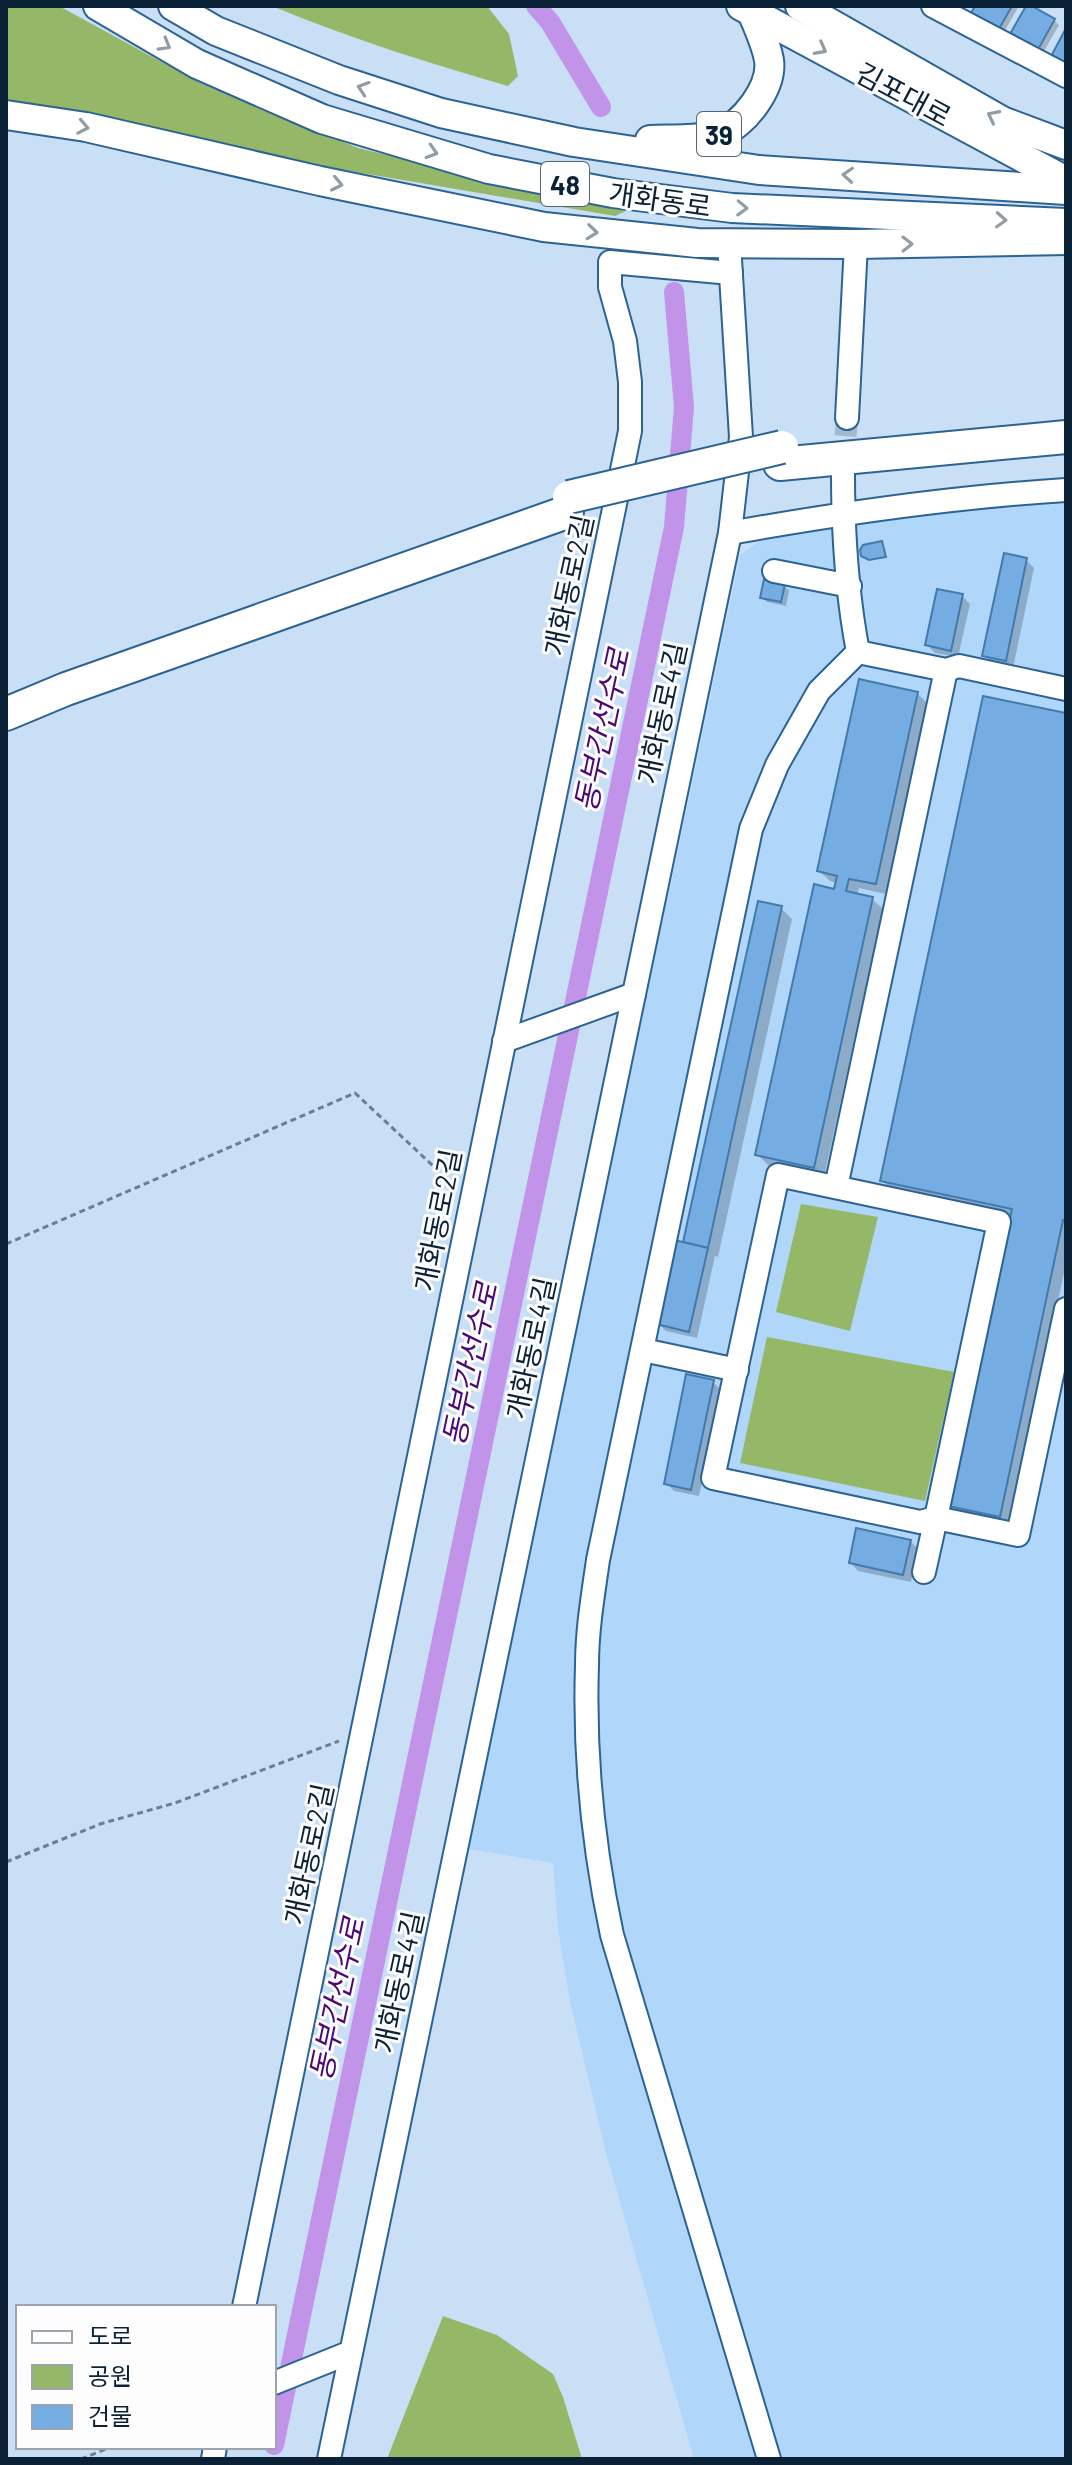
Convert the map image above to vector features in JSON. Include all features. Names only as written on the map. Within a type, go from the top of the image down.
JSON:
[{"type":"highway","points":[[6,694],[568,504],[781,456],[1066,415]]},
{"type":"highway","points":[[781,456],[1066,437]]},
{"type":"highway","points":[[6,714],[66,689],[568,504]]},
{"type":"main road","name":"개화동로","points":[[98,6],[197,64],[322,119],[489,169],[613,193],[732,208],[1066,223]]},
{"type":"main road","name":"개화동로","points":[[173,6],[216,31],[339,80],[441,113],[574,142],[759,170],[1066,190]]},
{"type":"main road","name":"김포대로","points":[[800,6],[1002,121],[1066,145]]},
{"type":"main road","name":"39","points":[[574,142],[693,138],[720,133],[741,119],[758,101],[770,63],[747,9]]},
{"type":"main road","name":"김포대로","points":[[747,9],[1066,181]]},
{"type":"main road","points":[[6,115],[86,127],[320,181],[544,227],[697,243],[1066,240]]},
{"type":"street","points":[[933,6],[1066,76]]},
{"type":"street","name":"개화동로4길","points":[[329,2459],[343,2355],[730,533],[741,437],[729,243]]},
{"type":"street","points":[[847,418],[856,244]]},
{"type":"street","name":"개화동로2길","points":[[244,2305],[475,1186],[513,1038],[630,431],[630,382],[625,341],[610,287],[610,262],[731,273]]},
{"type":"street","points":[[843,474],[843,513],[858,652]]},
{"type":"street","points":[[730,533],[843,513],[1000,494],[1066,490]]},
{"type":"street","points":[[774,571],[850,586]]},
{"type":"street","points":[[858,652],[946,670],[959,666],[1066,689]]},
{"type":"street","points":[[769,2459],[612,1935],[602,1888],[592,1808],[587,1665],[598,1560],[751,829],[777,765],[819,691],[858,652]]},
{"type":"street","points":[[836,1187],[946,670]]},
{"type":"street","points":[[513,1038],[634,994]]},
{"type":"street","points":[[924,1572],[936,1518],[999,1222],[778,1175],[713,1478],[920,1522],[936,1518],[1018,1535],[1066,1309]]},
{"type":"street","points":[[643,1350],[737,1370]]},
{"type":"street","points":[[276,2382],[343,2355]]},
{"type":"path","points":[[6,1244],[355,1093],[445,1177],[475,1186]]},
{"type":"path","points":[[6,1862],[100,1824],[175,1803],[334,1741],[363,1740]]},
{"type":"path","points":[[81,2459],[106,2449]]},
{"type":"shaded area","points":[[1066,504],[1066,2459],[694,2459],[606,2153],[570,2002],[558,1928],[553,1863],[469,1849],[655,918],[668,898],[740,555],[766,537],[976,507]]},
{"type":"green space","points":[[6,6],[59,6],[202,84],[358,148],[556,196],[630,209],[615,216],[256,155],[6,102]]},
{"type":"green space","points":[[272,6],[487,6],[509,34],[518,76],[508,86],[330,29]]},
{"type":"green space","points":[[801,1204],[878,1217],[850,1331],[776,1312]]},
{"type":"green space","points":[[767,1337],[954,1372],[925,1501],[740,1463]]},
{"type":"green space","points":[[443,2316],[497,2335],[553,2374],[582,2459],[387,2459]]},
{"type":"building","points":[[975,6],[1012,6],[995,36],[967,20]]},
{"type":"building","points":[[1026,6],[1032,6],[1055,19],[1035,55],[1007,39]]},
{"type":"building","points":[[1066,28],[1066,72],[1048,62]]},
{"type":"building","points":[[882,541],[886,557],[869,560],[861,556],[863,545]]},
{"type":"building","points":[[1004,553],[1027,558],[1006,661],[982,656]]},
{"type":"building","points":[[764,579],[785,584],[781,602],[760,598]]},
{"type":"building","points":[[937,589],[963,594],[951,651],[925,645]]},
{"type":"building","points":[[859,679],[918,692],[876,884],[849,879],[846,891],[873,897],[814,1168],[755,1155],[814,884],[834,889],[837,876],[817,871]]},
{"type":"building","points":[[983,696],[1066,713],[1066,1220],[1063,1220],[1000,1517],[948,1506],[1012,1209],[880,1181]]},
{"type":"building","points":[[758,901],[782,906],[708,1248],[683,1242]]},
{"type":"building","points":[[674,1240],[708,1248],[689,1332],[656,1324]]},
{"type":"building","points":[[686,1374],[714,1380],[691,1490],[664,1484]]},
{"type":"building","points":[[856,1528],[911,1540],[903,1575],[849,1563]]},
{"type":"waterway","name":"동부간선수로","points":[[536,6],[550,22],[601,107]]},
{"type":"waterway","name":"동부간선수로","points":[[276,2435],[674,527],[684,407],[674,292]]},
{"type":"tunnel","points":[[843,469],[847,418]]}]
